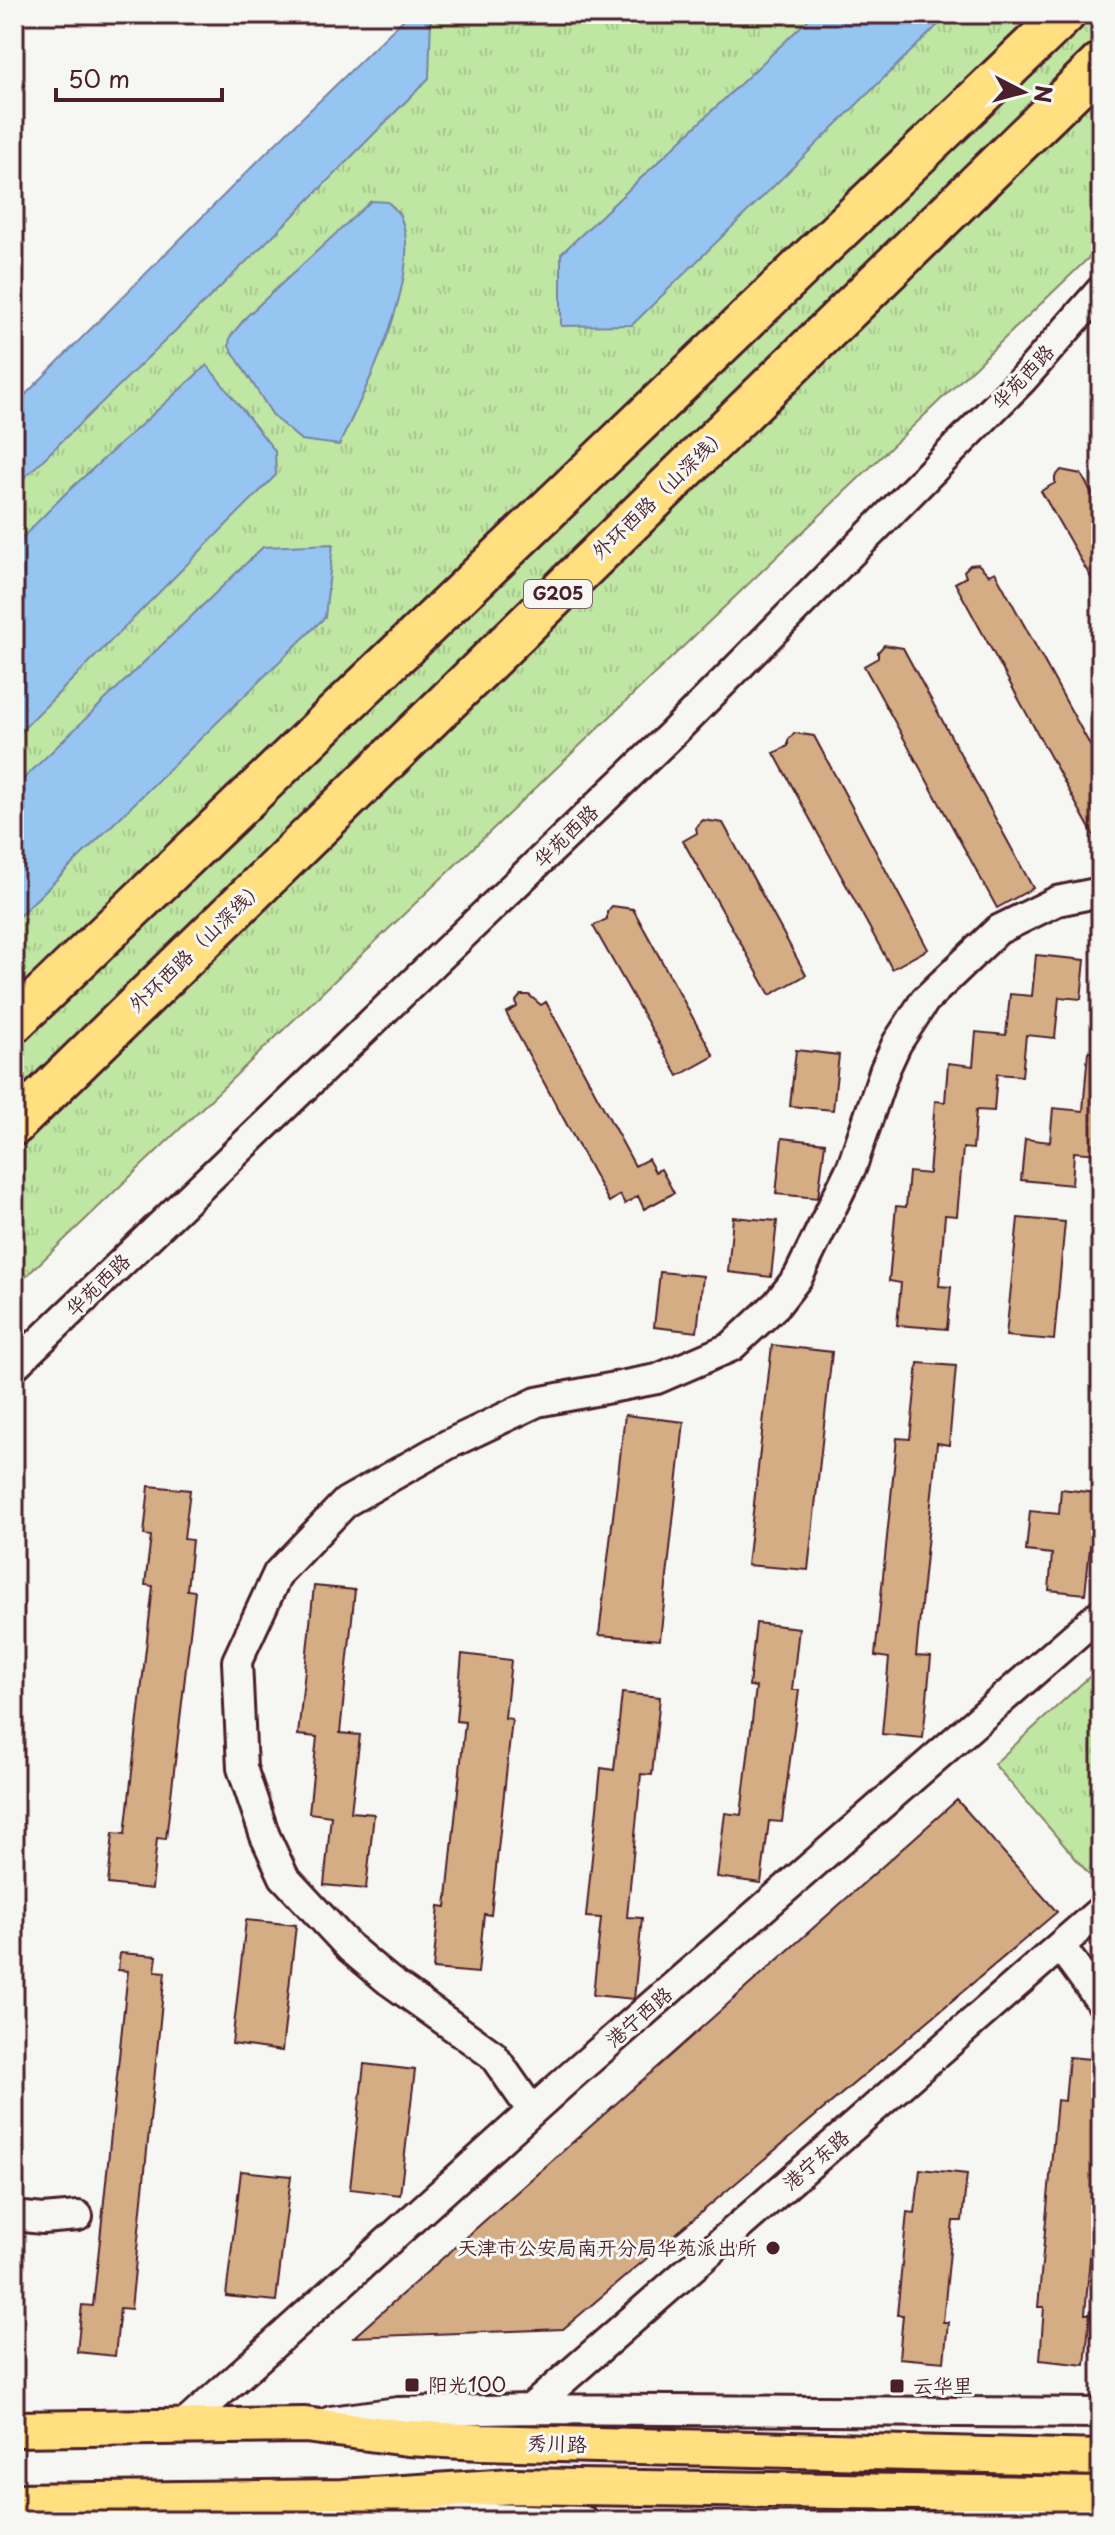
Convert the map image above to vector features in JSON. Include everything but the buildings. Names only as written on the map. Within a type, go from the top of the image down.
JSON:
[{"type":"highway","points":[[14,1022],[1065,14]]},
{"type":"highway","name":"外环西路（山深线）","points":[[14,1125],[1101,63]]},
{"type":"main road","name":"秀川路","points":[[14,2429],[305,2425],[407,2438],[467,2441],[1101,2458]]},
{"type":"main road","name":"秀川路","points":[[14,2501],[182,2511],[231,2510],[342,2497],[512,2486],[1101,2495]]},
{"type":"street","name":"华苑西路","points":[[14,1366],[671,735],[1022,380],[1101,290]]},
{"type":"street","points":[[532,2111],[493,2055],[388,1980],[350,1948],[284,1877],[265,1836],[242,1768],[237,1661],[278,1573],[346,1502],[447,1445],[537,1402],[657,1379],[731,1347],[777,1304],[798,1277],[852,1166],[885,1069],[897,1043],[925,1000],[998,930],[1057,901],[1101,892]]},
{"type":"street","name":"港宁西路","points":[[182,2427],[532,2111],[1101,1613]]},
{"type":"street","name":"港宁东路","points":[[530,2409],[1101,1910]]},
{"type":"street","points":[[1061,1947],[1101,2002]]},
{"type":"street","points":[[14,2216],[43,2219],[78,2216]]},
{"type":"street","points":[[305,2425],[398,2412],[530,2409],[1101,2413]]},
{"type":"street","points":[[342,2497],[461,2517],[584,2521]]},
{"type":"green space","points":[[422,14],[1101,14],[1101,246],[14,1288],[14,429]]},
{"type":"green space","points":[[1101,1666],[1101,1876],[1095,1881],[994,1764]]},
{"type":"water","points":[[409,14],[431,16],[429,78],[291,218],[14,488],[14,406]]},
{"type":"water","points":[[814,14],[949,14],[632,325],[561,326],[561,254]]},
{"type":"water","points":[[371,201],[388,202],[400,216],[406,240],[399,299],[376,365],[339,445],[301,440],[274,417],[229,346],[230,337],[247,316]]},
{"type":"water","points":[[207,365],[275,451],[276,475],[14,738],[14,546],[66,493]]},
{"type":"water","points":[[333,544],[325,617],[14,921],[14,788],[263,547]]},
{"type":"place","name":"天津市公安局南开分局华苑派出所","points":[[773,2248]]},
{"type":"place","name":"阳光100","points":[[412,2385]]},
{"type":"place","name":"云华里","points":[[897,2386]]}]
